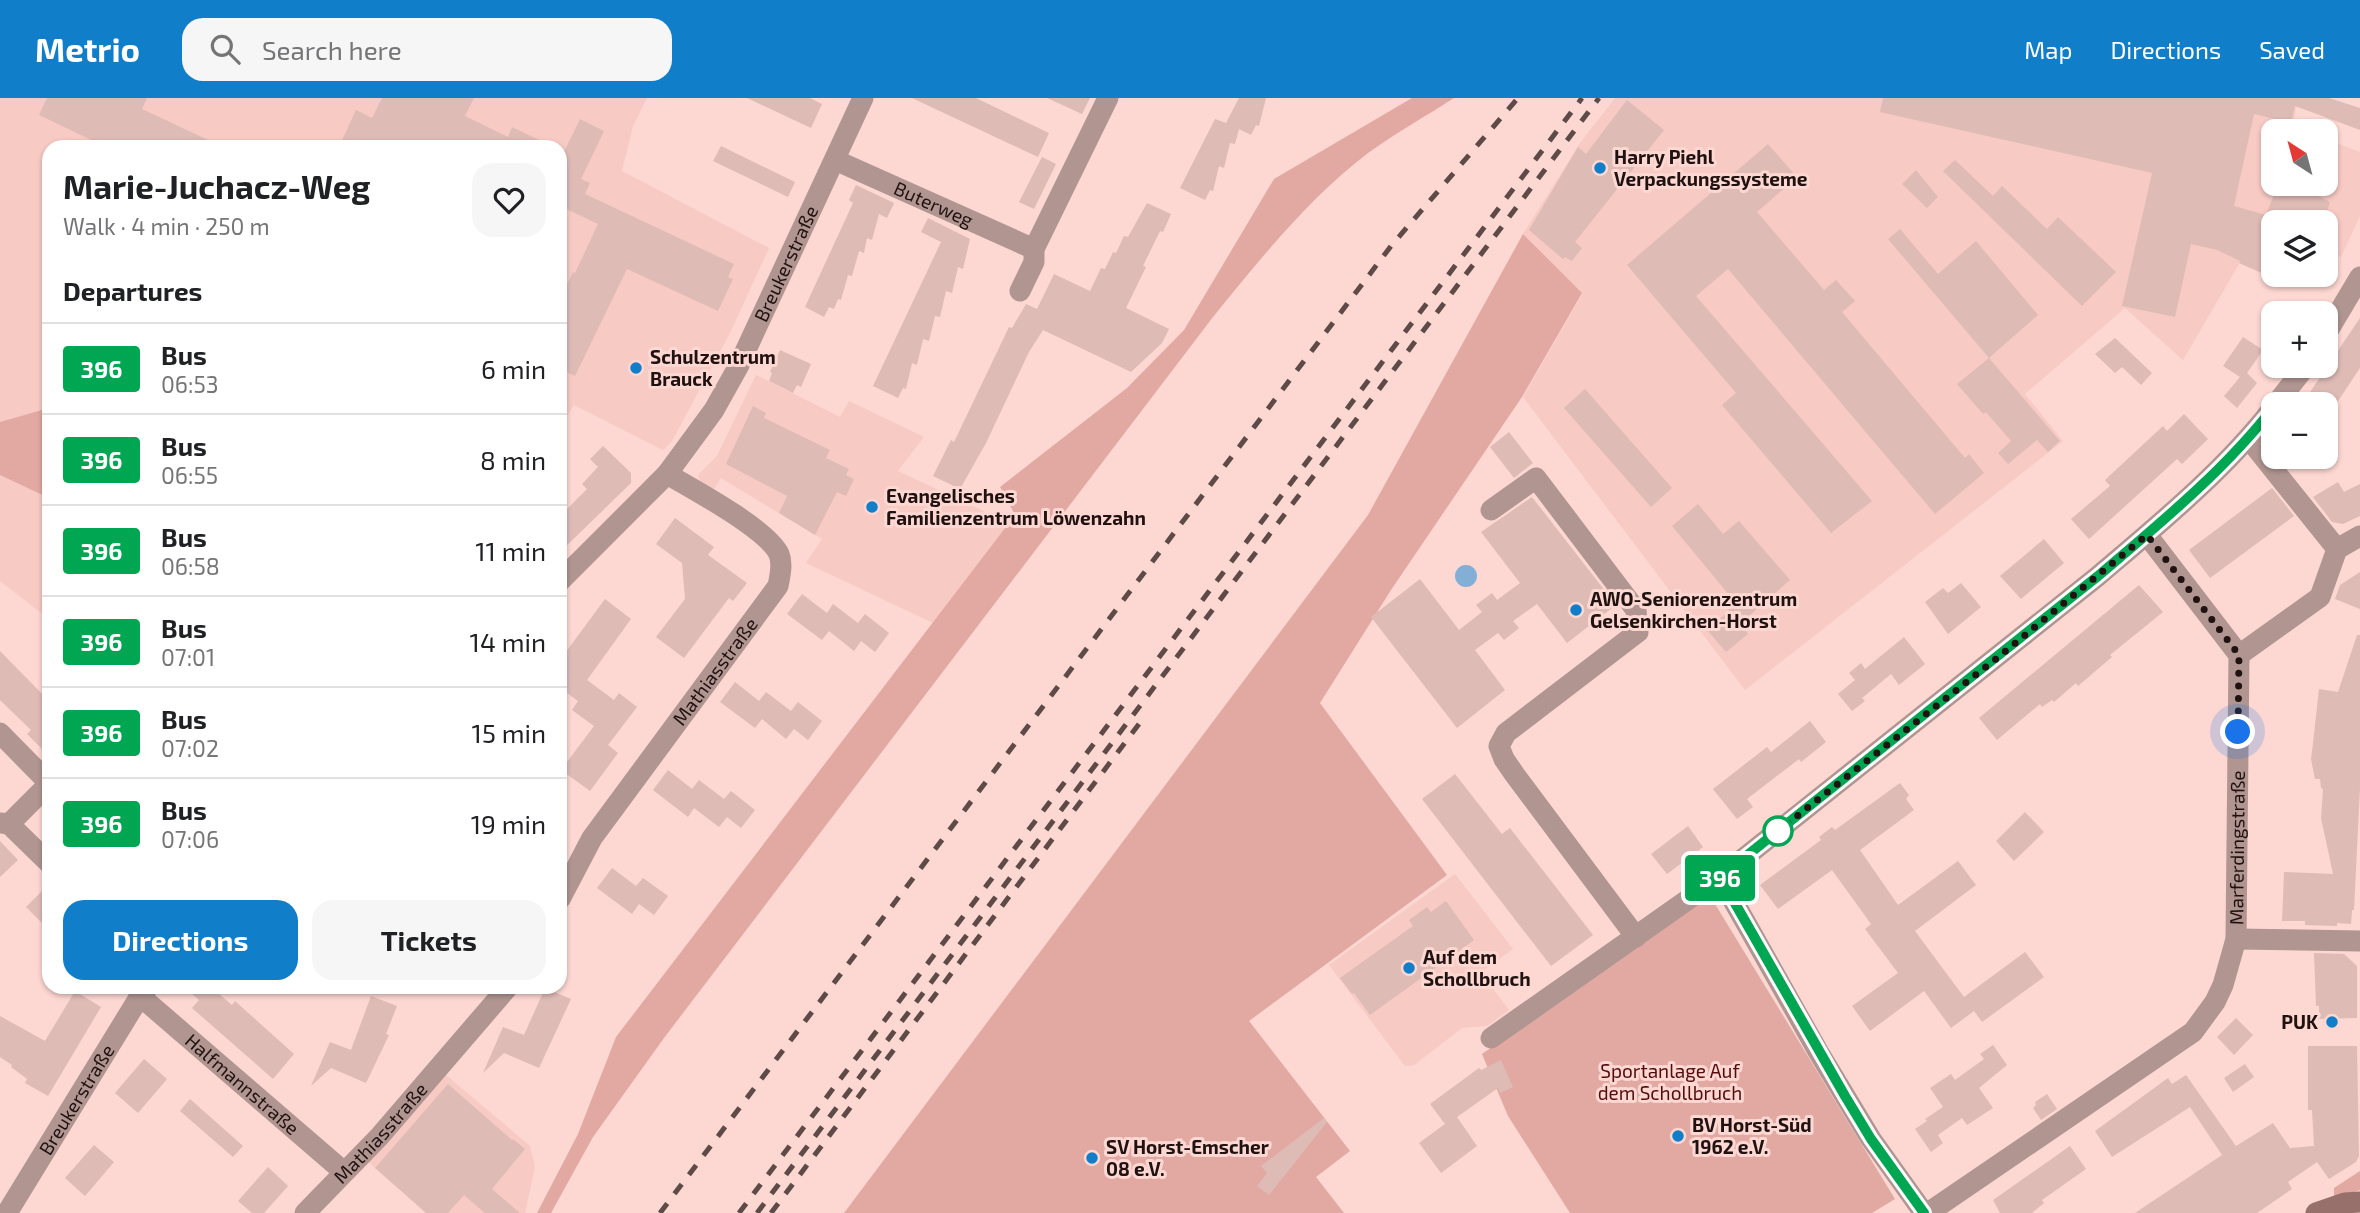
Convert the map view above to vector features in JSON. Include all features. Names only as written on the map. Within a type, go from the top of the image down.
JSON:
[{"type":"main road","points":[[2316,1213],[2345,1203],[2360,1202]]},
{"type":"street","name":"Breukerstraße","points":[[567,574],[667,474],[714,410],[737,367],[863,98]]},
{"type":"street","points":[[1020,291],[1034,262],[1034,249],[1108,98]]},
{"type":"street","name":"Buterweg","points":[[835,160],[1034,249]]},
{"type":"street","points":[[2338,314],[2360,277]]},
{"type":"street","points":[[2286,392],[2297,378]]},
{"type":"street","points":[[1491,1038],[1720,877],[1984,668],[2147,535],[2249,439],[2261,424]]},
{"type":"street","points":[[2249,439],[2337,549]]},
{"type":"street","name":"Mathiasstraße","points":[[567,886],[592,838],[778,586],[781,566],[779,554],[768,538],[667,474]]},
{"type":"street","points":[[1491,510],[1536,478],[1636,610],[1638,632],[1506,733],[1499,746],[1510,767],[1636,937]]},
{"type":"street","points":[[2147,535],[2239,655],[2320,597],[2337,549],[2360,536]]},
{"type":"street","name":"Marferdingstraße","points":[[1926,1213],[2193,1032],[2215,1002],[2223,985],[2236,939],[2239,655]]},
{"type":"street","points":[[0,733],[42,776]]},
{"type":"street","points":[[42,790],[5,824],[42,857]]},
{"type":"street","points":[[1720,877],[1851,1107],[1871,1139],[1926,1213]]},
{"type":"street","name":"Marferdingstraße","points":[[2236,939],[2360,941]]},
{"type":"street","name":"Breukerstraße","points":[[7,1213],[143,994]]},
{"type":"street","name":"Halfmannstraße","points":[[146,994],[344,1172]]},
{"type":"street","name":"Mathiasstraße","points":[[305,1213],[379,1137],[502,994]]},
{"type":"shaded area","name":"Schulzentrum Brauck","points":[[0,98],[647,98],[633,126],[622,171],[769,248],[731,331],[672,441],[663,450],[574,405],[567,416],[567,140],[42,140],[42,614],[0,581]]},
{"type":"shaded area","points":[[1615,98],[2298,98],[2294,119],[2261,119],[2261,196],[2338,196],[2338,144],[2360,152],[2360,216],[2341,257],[2338,256],[2338,210],[2261,210],[2261,222],[2258,221],[2238,266],[2183,360],[2125,308],[2025,394],[2063,441],[1745,690],[1523,397],[1582,294],[1523,234],[1580,143]]},
{"type":"shaded area","name":"Evangelisches Familienzentrum Löwenzahn","points":[[756,375],[840,417],[849,401],[924,437],[898,471],[1009,523],[933,623],[806,563],[822,539],[721,478],[712,492],[700,482],[698,475],[717,456]]},
{"type":"shaded area","name":"Auf dem Schollbruch","points":[[1455,874],[1513,949],[1481,972],[1509,1010],[1487,1026],[1462,1028],[1414,1065],[1405,1066],[1329,965]]},
{"type":"shaded area","points":[[446,1075],[530,1146],[535,1167],[525,1213],[427,1213],[368,1162]]},
{"type":"green space","points":[[1412,98],[1454,98],[1368,153],[1346,171],[1286,230],[1231,295],[664,1038],[593,1137],[551,1213],[537,1213],[578,1134],[616,1037],[1015,515],[1000,487],[1127,388],[1184,330],[1274,179]]},
{"type":"green space","points":[[1523,234],[1582,293],[1522,397],[1391,590],[1320,703],[1447,875],[1249,1021],[1350,1151],[1316,1177],[1344,1213],[844,1213],[1368,515]]},
{"type":"green space","points":[[42,410],[42,495],[0,475],[0,422]]},
{"type":"green space","name":"Sportanlage Auf dem Schollbruch","points":[[1701,900],[1715,904],[1895,1199],[1872,1213],[1570,1213],[1508,1116],[1482,1054]]},
{"type":"green space","points":[[2360,1171],[2360,1190],[2334,1199],[2334,1188]]},
{"type":"water","points":[[1466,565],[1474,568],[1477,576],[1474,584],[1466,587],[1458,584],[1455,576],[1458,568]]},
{"type":"building","points":[[47,98],[147,98],[142,109],[208,140],[91,140],[39,115]]},
{"type":"building","points":[[382,98],[474,98],[465,116],[508,137],[512,127],[539,140],[342,140],[356,110],[372,118]]},
{"type":"building","points":[[747,98],[810,98],[822,104],[811,128]]},
{"type":"building","points":[[912,98],[976,98],[1049,133],[1038,157]]},
{"type":"building","points":[[1047,98],[1090,98],[1082,114]]},
{"type":"building","points":[[1239,98],[1266,98],[1259,126],[1256,125],[1251,135],[1239,129],[1235,144],[1230,143],[1224,168],[1219,166],[1213,191],[1210,190],[1205,200],[1180,188],[1215,119],[1226,123]]},
{"type":"building","points":[[1883,98],[2329,98],[2360,108],[2360,130],[2338,122],[2338,119],[2330,119],[2295,106],[2292,119],[2275,119],[2254,114],[2234,206],[2261,214],[2261,273],[2217,250],[2191,244],[2175,317],[2122,306],[2152,173],[1880,112]]},
{"type":"building","name":"Harry Piehl Verpackungssysteme","points":[[1627,100],[1664,130],[1575,242],[1582,248],[1572,261],[1565,257],[1563,259],[1529,230],[1578,147],[1586,154]]},
{"type":"building","points":[[580,119],[604,131],[581,179],[590,183],[585,194],[734,264],[728,277],[733,279],[718,311],[627,269],[575,376],[567,372],[567,284],[598,224],[567,209],[567,146]]},
{"type":"building","points":[[1768,144],[1797,177],[1757,212],[1824,290],[1836,280],[1855,301],[1842,312],[1965,458],[1969,454],[1984,473],[1935,514],[1728,269],[1696,296],[1872,501],[1831,533],[1722,405],[1736,393],[1627,265]]},
{"type":"building","points":[[721,146],[795,182],[788,197],[713,161]]},
{"type":"building","points":[[1042,157],[1056,164],[1034,209],[1019,202]]},
{"type":"building","points":[[1955,160],[1993,196],[2002,186],[2047,229],[2058,217],[2116,272],[2082,306],[1943,171]]},
{"type":"building","points":[[1916,170],[1938,197],[1927,208],[1902,184]]},
{"type":"building","points":[[856,185],[894,203],[887,218],[879,214],[872,240],[867,238],[864,253],[859,251],[841,300],[838,299],[834,309],[829,307],[824,317],[805,307],[853,203],[849,200]]},
{"type":"building","points":[[2273,196],[2318,196],[2330,202],[2328,210],[2268,210]]},
{"type":"building","points":[[1147,203],[1171,214],[1143,266],[1146,267],[1126,308],[1169,329],[1162,343],[1131,372],[1043,330],[1029,352],[986,443],[960,489],[933,476],[951,440],[954,442],[1009,327],[1012,328],[1026,304],[1037,309],[1054,274],[1090,291],[1101,268],[1105,269],[1124,236],[1128,237]]},
{"type":"building","points":[[928,218],[970,239],[963,269],[958,267],[952,293],[946,291],[940,317],[935,316],[929,341],[923,339],[917,365],[912,363],[906,389],[903,388],[898,398],[873,386],[941,242],[921,232]]},
{"type":"building","points":[[1900,229],[1938,274],[1976,241],[2038,315],[1989,358],[1888,239]]},
{"type":"building","points":[[2360,318],[2360,368],[2338,401],[2338,392],[2310,392],[2320,378],[2338,378],[2338,351]]},
{"type":"building","points":[[2243,337],[2261,349],[2247,373],[2257,383],[2237,408],[2224,396],[2240,377],[2223,366]]},
{"type":"building","points":[[2115,338],[2152,373],[2141,385],[2122,367],[2115,373],[2095,354]]},
{"type":"building","points":[[780,350],[811,364],[801,387],[797,385],[793,393],[769,381]]},
{"type":"building","points":[[1989,358],[2060,441],[2048,452],[2037,440],[2008,464],[1998,453],[2011,441],[1957,384]]},
{"type":"building","points":[[1585,389],[1672,488],[1651,507],[1564,408]]},
{"type":"building","points":[[753,406],[766,413],[764,418],[830,450],[826,458],[849,469],[846,475],[854,479],[846,496],[837,492],[815,535],[779,513],[787,496],[726,464]]},
{"type":"building","points":[[2184,414],[2208,439],[2182,464],[2177,459],[2089,539],[2071,519],[2110,486],[2105,480],[2163,426],[2167,431]]},
{"type":"building","points":[[1509,432],[1533,463],[1514,478],[1490,447]]},
{"type":"building","points":[[603,446],[631,473],[631,483],[567,545],[567,509],[587,489],[582,484],[598,467],[590,459]]},
{"type":"building","points":[[2338,482],[2344,492],[2360,484],[2360,516],[2343,524],[2332,522],[2313,497]]},
{"type":"building","points":[[2272,488],[2294,516],[2210,578],[2189,550]]},
{"type":"building","name":"AWO-Seniorenzentrum Gelsenkirchen-Horst","points":[[1532,497],[1616,605],[1567,643],[1537,604],[1513,621],[1519,628],[1504,640],[1498,633],[1475,650],[1505,690],[1457,728],[1371,617],[1420,579],[1459,630],[1482,612],[1476,605],[1492,593],[1497,600],[1520,583],[1481,532]]},
{"type":"building","points":[[1698,504],[1723,534],[1739,521],[1790,580],[1740,624],[1748,634],[1726,652],[1707,630],[1729,611],[1722,603],[1730,596],[1672,526]]},
{"type":"building","points":[[675,518],[714,547],[708,555],[747,583],[733,601],[729,598],[684,658],[656,637],[685,599],[682,563],[656,544]]},
{"type":"building","points":[[2044,539],[2064,563],[2021,599],[2000,576]]},
{"type":"building","points":[[2360,572],[2360,609],[2335,599],[2340,585]]},
{"type":"building","points":[[1961,583],[1981,607],[1948,634],[1925,602],[1943,588],[1948,593]]},
{"type":"building","points":[[2139,585],[2163,612],[2110,655],[2112,657],[2078,686],[2076,683],[2054,702],[2052,700],[2042,707],[2040,704],[1997,740],[1979,718]]},
{"type":"building","points":[[802,594],[827,613],[833,604],[858,623],[865,614],[889,633],[875,652],[861,641],[854,651],[829,631],[822,640],[787,614]]},
{"type":"building","points":[[605,599],[631,619],[587,680],[614,700],[619,693],[637,707],[608,745],[618,753],[590,791],[567,774],[567,762],[594,726],[572,710],[578,701],[567,693],[567,651]]},
{"type":"building","points":[[2357,635],[2360,635],[2360,788],[2351,924],[2305,925],[2305,921],[2282,921],[2284,872],[2333,874],[2321,818],[2323,789],[2320,779],[2315,779],[2311,759],[2319,689],[2338,692]]},
{"type":"building","points":[[1904,637],[1925,664],[1899,685],[1891,674],[1862,698],[1865,701],[1852,711],[1838,694],[1855,680],[1849,673],[1861,663],[1865,669]]},
{"type":"building","points":[[0,651],[42,694],[42,749],[27,734],[31,730],[0,700]]},
{"type":"building","points":[[735,682],[759,701],[766,692],[791,711],[798,702],[822,721],[808,740],[794,729],[786,739],[762,719],[755,728],[720,702]]},
{"type":"building","points":[[1810,721],[1826,742],[1747,799],[1753,807],[1737,819],[1713,789],[1767,747],[1771,752]]},
{"type":"building","points":[[668,770],[692,789],[699,780],[724,799],[731,791],[755,810],[741,828],[727,817],[719,827],[694,808],[688,817],[653,790]]},
{"type":"building","points":[[1455,774],[1502,834],[1510,828],[1593,935],[1551,966],[1422,799]]},
{"type":"building","points":[[1900,783],[1909,795],[1906,799],[1914,810],[1860,850],[1898,905],[1958,861],[1976,885],[1915,931],[1935,958],[1964,997],[2025,952],[2044,977],[1982,1022],[1974,1011],[1951,1028],[1924,991],[1870,1031],[1852,1006],[1898,973],[1865,929],[1871,924],[1832,870],[1778,909],[1760,885],[1821,840],[1819,837],[1832,827],[1835,830]]},
{"type":"building","points":[[2025,812],[2044,832],[2014,861],[1996,841]]},
{"type":"building","points":[[1688,826],[1703,847],[1667,874],[1651,854]]},
{"type":"building","points":[[0,841],[18,860],[0,877]]},
{"type":"building","points":[[612,868],[636,886],[643,878],[668,896],[654,915],[639,904],[632,914],[597,888]]},
{"type":"building","points":[[42,891],[42,923],[26,907]]},
{"type":"building","points":[[1446,901],[1474,940],[1370,1015],[1340,978],[1413,926],[1409,920],[1427,907],[1431,912]]},
{"type":"building","points":[[2314,953],[2344,954],[2357,966],[2357,1018],[2319,1019]]},
{"type":"building","points":[[73,994],[80,994],[101,1007],[48,1096],[25,1083],[27,1079],[0,1057],[0,1016],[45,1041]]},
{"type":"building","points":[[192,994],[219,994],[232,1005],[235,1001],[294,1054],[273,1079],[192,1008],[199,1000]]},
{"type":"building","points":[[542,994],[559,994],[571,999],[539,1068],[504,1053],[483,1073],[503,1027],[524,1035]]},
{"type":"building","points":[[371,996],[397,1006],[386,1034],[389,1035],[366,1083],[331,1068],[311,1086],[330,1042],[351,1050]]},
{"type":"building","points":[[2236,1018],[2253,1035],[2234,1055],[2217,1037]]},
{"type":"building","points":[[1993,1045],[2007,1065],[1979,1088],[1993,1108],[1967,1125],[1962,1118],[1938,1135],[1943,1143],[1931,1152],[1915,1129],[1943,1107],[1930,1088],[1951,1074],[1955,1080],[1984,1059],[1980,1054]]},
{"type":"building","points":[[2308,1046],[2357,1046],[2359,1156],[2356,1162],[2329,1179],[2317,1162],[2288,1182],[2292,1189],[2257,1213],[2135,1213],[2222,1155],[2190,1107],[2112,1157],[2095,1131],[2168,1078],[2172,1084],[2186,1075],[2236,1146],[2273,1123],[2290,1148],[2314,1146],[2312,1110],[2308,1110]]},
{"type":"building","points":[[144,1059],[167,1079],[138,1113],[115,1093]]},
{"type":"building","points":[[1501,1060],[1513,1087],[1500,1093],[1498,1088],[1457,1117],[1477,1146],[1441,1173],[1419,1143],[1445,1124],[1430,1104],[1479,1068],[1481,1070]]},
{"type":"building","points":[[2245,1064],[2254,1077],[2233,1092],[2224,1078]]},
{"type":"building","points":[[448,1084],[525,1149],[492,1189],[520,1213],[485,1213],[464,1195],[448,1213],[426,1213],[375,1168]]},
{"type":"building","points":[[2047,1094],[2057,1109],[2041,1120],[2033,1108],[2035,1102]]},
{"type":"building","points":[[190,1099],[243,1146],[233,1157],[180,1111]]},
{"type":"building","points":[[1324,1118],[1327,1122],[1269,1195],[1257,1186],[1267,1173],[1261,1166]]},
{"type":"building","points":[[94,1145],[114,1162],[85,1196],[65,1178]]},
{"type":"building","points":[[2070,1146],[2086,1169],[2042,1200],[2044,1203],[2032,1213],[2000,1213],[1993,1200]]},
{"type":"building","points":[[268,1167],[288,1186],[264,1213],[252,1213],[238,1201]]},
{"type":"railway","points":[[660,1213],[1391,246],[1518,98]]},
{"type":"railway","points":[[739,1213],[1582,98]]},
{"type":"railway","points":[[757,1213],[1599,98]]},
{"type":"railway","points":[[771,1213],[1139,724]]},
{"type":"bus line","name":"396","points":[[1924,1213],[1871,1139],[1819,1053],[1720,877],[2147,535],[2249,439],[2261,424]]},
{"type":"place","name":"Harry Piehl Verpackungssysteme","points":[[1600,168]]},
{"type":"place","name":"Schulzentrum Brauck","points":[[636,368]]},
{"type":"place","name":"Evangelisches Familienzentrum Löwenzahn","points":[[872,507]]},
{"type":"place","name":"AWO-Seniorenzentrum Gelsenkirchen-Horst","points":[[1576,610]]},
{"type":"place","name":"Auf dem Schollbruch","points":[[1409,968]]},
{"type":"place","name":"PUK","points":[[2332,1022]]},
{"type":"place","name":"BV Horst-Süd 1962 e.V.","points":[[1678,1136]]},
{"type":"place","name":"SV Horst-Emscher 08 e.V.","points":[[1092,1158]]},
{"type":"route","points":[[1778,831],[2147,535],[2239,655],[2238,732]]}]
